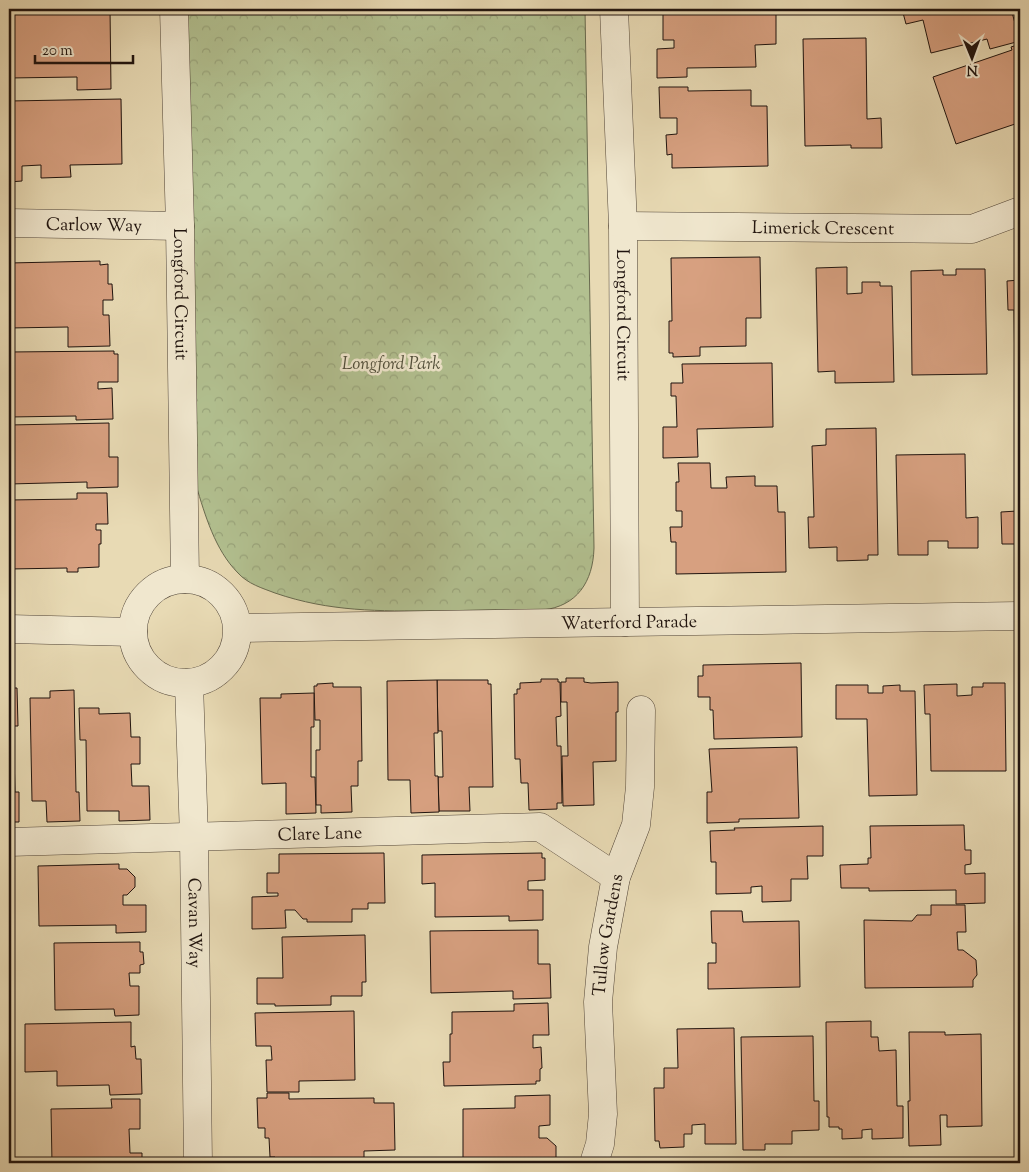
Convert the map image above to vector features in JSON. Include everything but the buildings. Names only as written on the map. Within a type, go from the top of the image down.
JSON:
[{"type":"street","name":"Longford Circuit","points":[[174,9],[180,226],[185,579]]},
{"type":"street","name":"Longford Circuit","points":[[614,9],[623,226],[625,622]]},
{"type":"street","name":"Limerick Crescent","points":[[623,226],[972,229],[1020,211]]},
{"type":"street","name":"Carlow Way","points":[[9,223],[180,226]]},
{"type":"street","points":[[185,579],[203,582],[219,591],[231,605],[238,628],[236,646],[228,662],[214,675],[189,683],[171,681],[155,673],[142,660],[135,644],[133,632],[136,614],[145,599],[159,587],[176,580],[185,579]]},
{"type":"street","name":"Waterford Parade","points":[[238,628],[1020,616]]},
{"type":"street","points":[[9,629],[133,632]]},
{"type":"street","name":"Cavan Way","points":[[189,683],[194,838],[198,1163]]},
{"type":"street","name":"Tullow Gardens","points":[[594,1163],[600,1144],[603,1114],[598,1002],[603,947],[616,876],[636,825],[640,787],[641,710]]},
{"type":"street","name":"Clare Lane","points":[[9,842],[540,827],[616,876]]},
{"type":"green space","name":"Longford Park","points":[[185,9],[585,9],[594,548],[593,560],[586,582],[574,598],[555,608],[543,610],[395,611],[335,607],[295,599],[255,585],[238,573],[223,554],[212,532],[196,485]]}]
